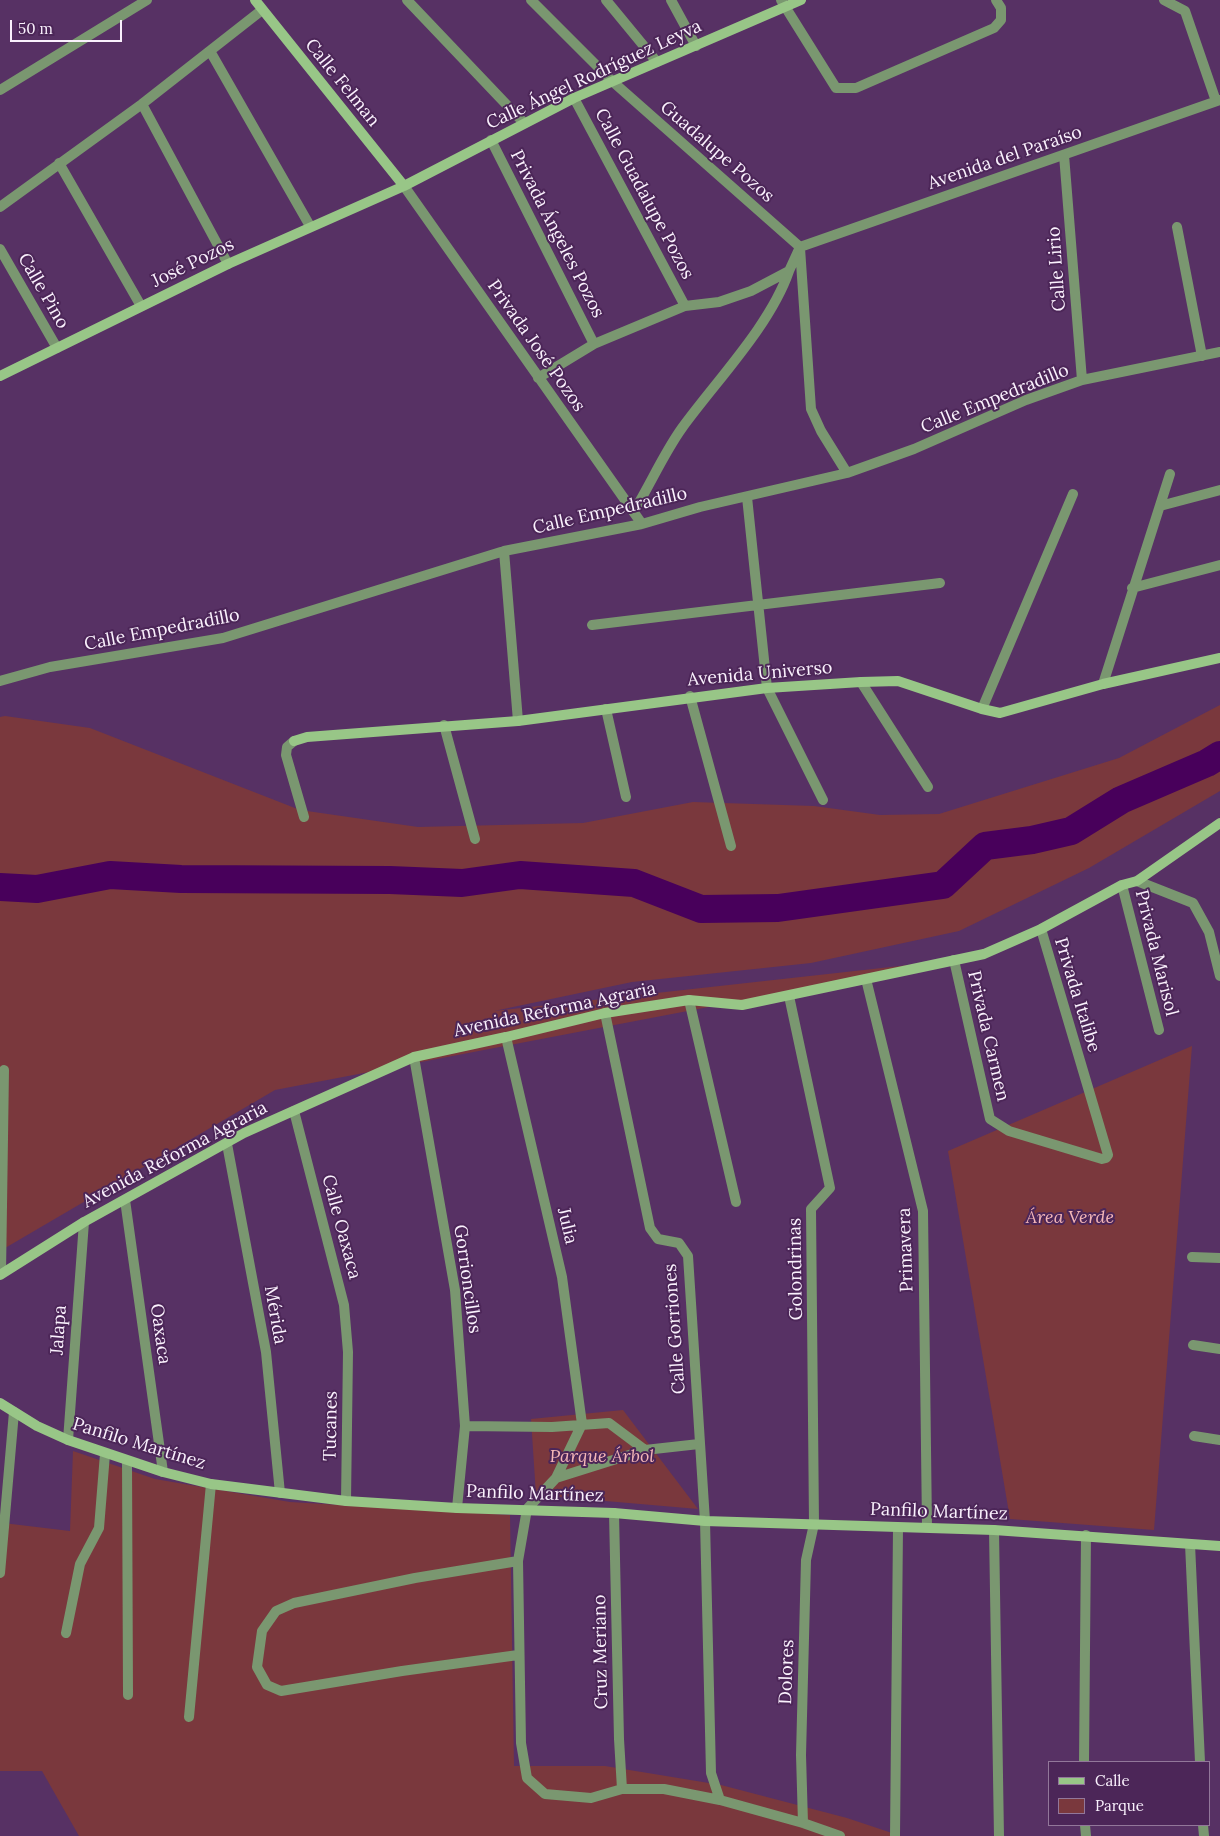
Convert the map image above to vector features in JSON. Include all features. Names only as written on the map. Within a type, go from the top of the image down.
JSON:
[{"type":"street","points":[[0,90],[147,0]]},
{"type":"street","name":"Calle Felman","points":[[255,0],[404,186]]},
{"type":"street","points":[[407,0],[524,123]]},
{"type":"street","name":"Guadalupe Pozos","points":[[531,0],[612,81],[800,247]]},
{"type":"street","points":[[606,0],[658,62]]},
{"type":"street","points":[[671,0],[696,46]]},
{"type":"street","name":"Calle Ángel Rodríguez Leyva","points":[[404,186],[574,98],[696,46],[783,4],[801,0]]},
{"type":"street","points":[[783,4],[836,88],[856,88],[994,28],[1001,20],[1001,8],[996,0]]},
{"type":"street","points":[[1164,0],[1185,11],[1218,101]]},
{"type":"street","points":[[0,207],[142,104],[262,10]]},
{"type":"street","points":[[210,51],[310,226]]},
{"type":"street","name":"Calle Guadalupe Pozos","points":[[574,98],[685,306]]},
{"type":"street","name":"Avenida del Paraíso","points":[[800,247],[1218,101]]},
{"type":"street","points":[[142,104],[228,264]]},
{"type":"street","name":"Privada Ángeles Pozos","points":[[491,140],[594,344]]},
{"type":"street","name":"Calle Lirio","points":[[1064,155],[1082,380]]},
{"type":"street","points":[[59,163],[141,306]]},
{"type":"street","name":"José Pozos","points":[[0,376],[228,264],[310,226],[404,186]]},
{"type":"street","name":"Privada José Pozos","points":[[404,186],[642,524]]},
{"type":"street","points":[[1177,227],[1202,356]]},
{"type":"street","points":[[634,511],[680,430],[758,328],[785,282],[800,247]]},
{"type":"street","points":[[800,247],[811,409],[821,431],[848,474]]},
{"type":"street","name":"Calle Pino","points":[[0,249],[57,348]]},
{"type":"street","points":[[538,378],[594,344],[685,306],[719,302],[751,291],[789,271]]},
{"type":"street","name":"Calle Empedradillo","points":[[0,681],[50,667],[223,638],[504,551],[642,524],[700,507],[848,474],[914,449],[1026,400],[1082,380],[1220,352]]},
{"type":"street","points":[[1103,684],[1132,588],[1170,474]]},
{"type":"street","points":[[1160,506],[1220,490]]},
{"type":"street","points":[[982,709],[1073,494]]},
{"type":"street","points":[[747,497],[760,605],[767,688],[823,800]]},
{"type":"street","points":[[504,551],[518,720]]},
{"type":"street","points":[[1132,588],[1220,565]]},
{"type":"street","points":[[592,625],[940,583]]},
{"type":"street","name":"Avenida Universo","points":[[304,817],[286,756],[287,747],[294,741],[307,736],[518,720],[690,696],[767,688],[861,682],[898,681],[982,709],[1000,713],[1103,684],[1220,658]]},
{"type":"street","points":[[861,682],[928,787]]},
{"type":"street","points":[[690,696],[731,846]]},
{"type":"street","points":[[606,708],[626,797]]},
{"type":"street","points":[[444,726],[475,839]]},
{"type":"street","name":"Avenida Reforma Agraria","points":[[1,1274],[84,1222],[244,1134],[414,1057],[506,1037],[604,1012],[689,1000],[742,1005],[984,954],[1041,929],[1122,885],[1137,881],[1220,823]]},
{"type":"street","points":[[1137,881],[1193,903],[1209,932],[1220,976]]},
{"type":"street","name":"Privada Marisol","points":[[1122,885],[1159,1030]]},
{"type":"street","name":"Privada Italibe","points":[[990,1119],[1009,1131],[1106,1158],[1108,1155],[1041,929]]},
{"type":"street","name":"Privada Carmen","points":[[954,960],[990,1119]]},
{"type":"street","name":"Primavera","points":[[866,979],[923,1211],[927,1526]]},
{"type":"street","name":"Golondrinas","points":[[789,996],[830,1188],[811,1209],[814,1524]]},
{"type":"street","points":[[689,1000],[736,1202]]},
{"type":"street","name":"Calle Gorriones","points":[[604,1012],[650,1228],[658,1239],[679,1243],[688,1256],[705,1521],[711,1773],[720,1800]]},
{"type":"street","name":"Julia","points":[[506,1037],[562,1277],[582,1424]]},
{"type":"street","name":"Gorrioncillos","points":[[414,1057],[455,1290],[465,1426],[457,1508]]},
{"type":"street","points":[[1,1274],[4,1070]]},
{"type":"street","name":"Calle Oaxaca","points":[[294,1111],[344,1306],[348,1352]]},
{"type":"street","name":"Mérida","points":[[227,1144],[266,1352],[280,1493]]},
{"type":"street","name":"Oaxaca","points":[[125,1200],[163,1472]]},
{"type":"street","name":"Jalapa","points":[[68,1440],[84,1222]]},
{"type":"street","points":[[1192,1257],[1220,1258]]},
{"type":"street","points":[[1194,1345],[1220,1349]]},
{"type":"street","name":"Tucanes","points":[[346,1501],[348,1352]]},
{"type":"street","name":"Panfilo Martínez","points":[[0,1403],[36,1426],[68,1440],[163,1472],[211,1484],[346,1501],[457,1508],[614,1513],[705,1521],[898,1528],[927,1526],[1220,1546]]},
{"type":"street","points":[[0,1573],[14,1412]]},
{"type":"street","points":[[465,1426],[552,1427],[609,1423],[645,1450]]},
{"type":"street","points":[[582,1424],[556,1478],[526,1509],[518,1561],[518,1655],[521,1743],[527,1778],[546,1794],[591,1798],[622,1789],[664,1789],[720,1800],[803,1823],[840,1836]]},
{"type":"street","points":[[1194,1436],[1220,1440]]},
{"type":"street","points":[[556,1478],[645,1450],[699,1444]]},
{"type":"street","points":[[66,1633],[80,1564],[98,1528],[105,1454]]},
{"type":"street","points":[[127,1461],[128,1695]]},
{"type":"street","points":[[188,1717],[211,1484]]},
{"type":"street","name":"Cruz Meriano","points":[[614,1513],[619,1739],[622,1789]]},
{"type":"street","name":"Dolores","points":[[803,1823],[801,1755],[806,1560],[814,1524]]},
{"type":"street","points":[[895,1836],[898,1528]]},
{"type":"street","points":[[994,1530],[999,1836]]},
{"type":"street","points":[[1084,1761],[1086,1536]]},
{"type":"street","points":[[1190,1544],[1200,1761]]},
{"type":"street","points":[[518,1561],[415,1578],[294,1603],[276,1611],[262,1631],[257,1667],[267,1685],[281,1691],[402,1671],[518,1655]]},
{"type":"green space","points":[[1220,705],[1220,791],[1089,868],[959,931],[811,963],[632,982],[494,1011],[954,960],[275,1090],[0,1251],[0,717],[5,716],[90,728],[300,810],[418,827],[583,823],[693,802],[814,806],[880,815],[939,814],[1119,758]]},
{"type":"green space","name":"Área Verde","points":[[1192,1046],[1154,1530],[1010,1519],[948,1151]]},
{"type":"green space","name":"Parque Árbol","points":[[623,1410],[698,1509],[536,1495],[531,1419]]},
{"type":"green space","points":[[73,1451],[155,1479],[290,1502],[510,1515],[514,1766],[605,1766],[721,1785],[847,1818],[901,1836],[79,1836],[42,1771],[0,1771],[0,1532],[3,1523],[70,1531]]},
{"type":"waterway","points":[[0,887],[37,889],[110,875],[181,879],[390,880],[462,883],[520,875],[634,883],[701,909],[778,908],[943,885],[985,846],[1032,840],[1071,831],[1121,800],[1207,763],[1220,755]]}]
